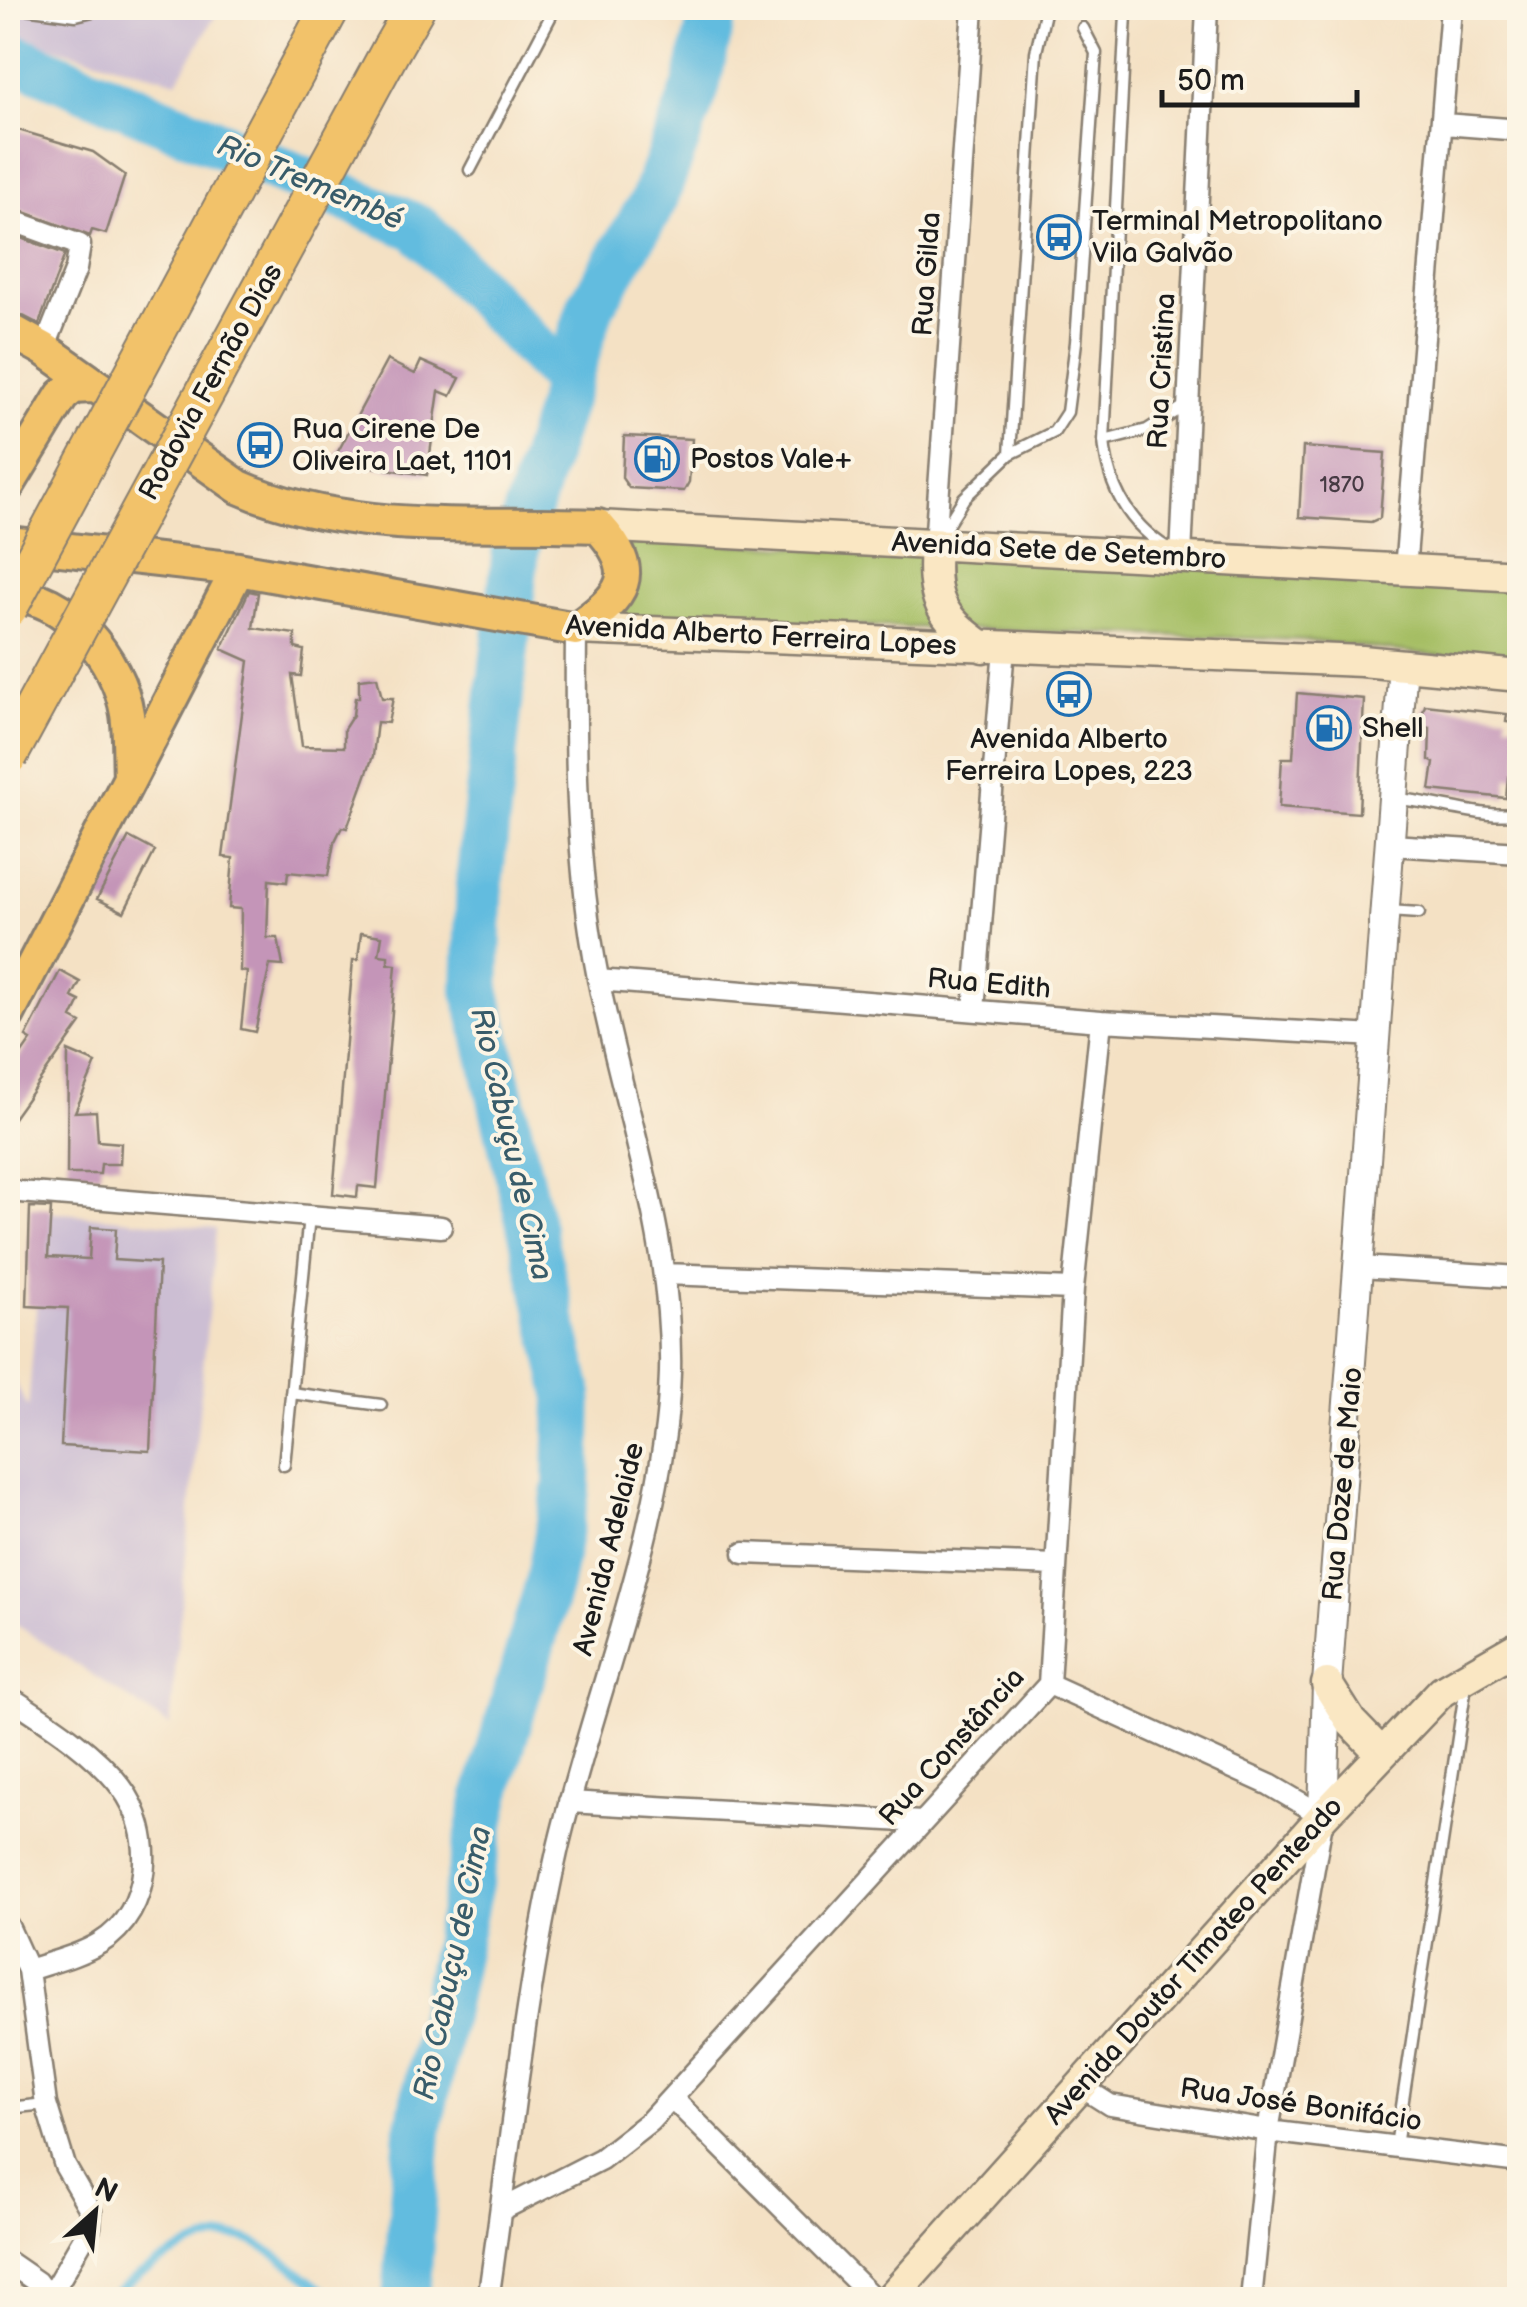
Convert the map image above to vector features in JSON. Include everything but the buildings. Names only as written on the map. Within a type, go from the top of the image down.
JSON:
[{"type":"highway","name":"Rodovia Fernão Dias","points":[[8,756],[416,8]]},
{"type":"highway","points":[[8,608],[329,9]]},
{"type":"main road","points":[[8,328],[44,349],[239,488],[273,502],[345,518],[586,525],[623,559],[622,588],[610,605],[567,628]]},
{"type":"main road","points":[[8,486],[62,396],[74,387],[92,386]]},
{"type":"main road","name":"Avenida Sete de Setembro","points":[[586,525],[1520,576]]},
{"type":"main road","name":"Avenida Alberto Ferreira Lopes","points":[[8,543],[238,568],[567,628],[1403,664],[1520,676]]},
{"type":"main road","points":[[935,545],[932,575],[943,614],[993,647]]},
{"type":"main road","points":[[8,1014],[238,568]]},
{"type":"main road","points":[[8,595],[54,606],[98,650],[127,711],[130,782]]},
{"type":"main road","name":"Avenida Doutor Timoteo Penteado","points":[[889,2300],[1323,1816],[1442,1691],[1520,1646]]},
{"type":"main road","points":[[1327,1684],[1351,1722],[1382,1754]]},
{"type":"street","name":"Rua Gilda","points":[[935,545],[974,8]]},
{"type":"street","name":"Rua Cristina","points":[[1180,556],[1207,8]]},
{"type":"street","points":[[1405,570],[1451,8]]},
{"type":"street","points":[[1444,124],[1520,130]]},
{"type":"street","points":[[8,218],[80,245],[76,269],[44,349]]},
{"type":"street","name":"Avenida Adelaide","points":[[488,2300],[532,1976],[569,1802],[666,1449],[670,1368],[664,1274],[598,980],[583,894],[567,628]]},
{"type":"street","points":[[974,1010],[993,647]]},
{"type":"street","name":"Rua Doze de Maio","points":[[1251,2300],[1268,2132],[1323,1816],[1327,1684],[1403,664]]},
{"type":"street","points":[[1391,845],[1520,852]]},
{"type":"street","name":"Rua Edith","points":[[598,980],[1101,1021],[1376,1036]]},
{"type":"street","name":"Rua Constância","points":[[501,2210],[602,2160],[672,2098],[1048,1684],[1073,1289],[1101,1021]]},
{"type":"street","points":[[8,1191],[442,1226]]},
{"type":"street","points":[[1360,1267],[1520,1276]]},
{"type":"street","points":[[664,1274],[1073,1289]]},
{"type":"street","points":[[744,1553],[1056,1566]]},
{"type":"street","points":[[1048,1684],[1270,1785],[1323,1816]]},
{"type":"street","points":[[8,1696],[51,1724],[118,1783],[132,1803],[146,1857],[130,1909],[102,1942],[28,1970]]},
{"type":"street","points":[[569,1802],[922,1822]]},
{"type":"street","points":[[8,1926],[28,1970],[46,2104],[66,2166],[91,2219],[49,2299],[37,2282],[8,2262]]},
{"type":"street","name":"Rua José Bonifácio","points":[[1080,2086],[1110,2105],[1268,2132],[1520,2162]]},
{"type":"street","points":[[672,2098],[875,2300]]},
{"type":"lane","points":[[25,8],[76,15],[105,8]]},
{"type":"lane","points":[[470,170],[555,8]]},
{"type":"lane","points":[[1010,454],[1036,52],[1046,8]]},
{"type":"lane","points":[[1126,14],[1104,441],[1106,468],[1116,494],[1151,537],[1180,556]]},
{"type":"lane","points":[[935,545],[964,498],[1010,454],[1054,432],[1067,412],[1076,342],[1096,53],[1083,28]]},
{"type":"lane","points":[[1104,441],[1148,430],[1188,404]]},
{"type":"lane","points":[[1394,799],[1446,803],[1505,817],[1520,812]]},
{"type":"lane","points":[[1387,912],[1419,912]]},
{"type":"lane","points":[[284,1465],[309,1214]]},
{"type":"lane","points":[[291,1393],[381,1404]]},
{"type":"lane","points":[[1396,2146],[1468,1674]]},
{"type":"lane","points":[[8,2108],[46,2104]]},
{"type":"shaded area","points":[[8,8],[220,8],[177,81],[8,35]]},
{"type":"shaded area","points":[[44,1211],[216,1229],[170,1726],[8,1619],[8,1367],[28,1408]]},
{"type":"green space","points":[[629,539],[1519,582],[1519,665],[1301,640],[616,618]]},
{"type":"waterway","name":"Rio Cabuçu de Cima","points":[[406,2300],[418,2131],[487,1795],[549,1583],[567,1485],[569,1393],[476,990],[480,875],[516,548],[591,306],[653,202],[696,87],[714,8]]},
{"type":"waterway","name":"Rio Tremembé","points":[[8,55],[418,228],[565,380]]},
{"type":"waterway","points":[[106,2300],[172,2255],[229,2237],[246,2239],[266,2249],[338,2300]]},
{"type":"place","name":"Terminal Metropolitano Vila Galvão","points":[[1059,237]]},
{"type":"place","name":"Rua Cirene De Oliveira Laet, 1101","points":[[260,445]]},
{"type":"place","name":"Postos Vale+","points":[[657,459]]},
{"type":"place","name":"Avenida Alberto Ferreira Lopes, 223","points":[[1069,694]]},
{"type":"place","name":"Shell","points":[[1329,728]]}]
